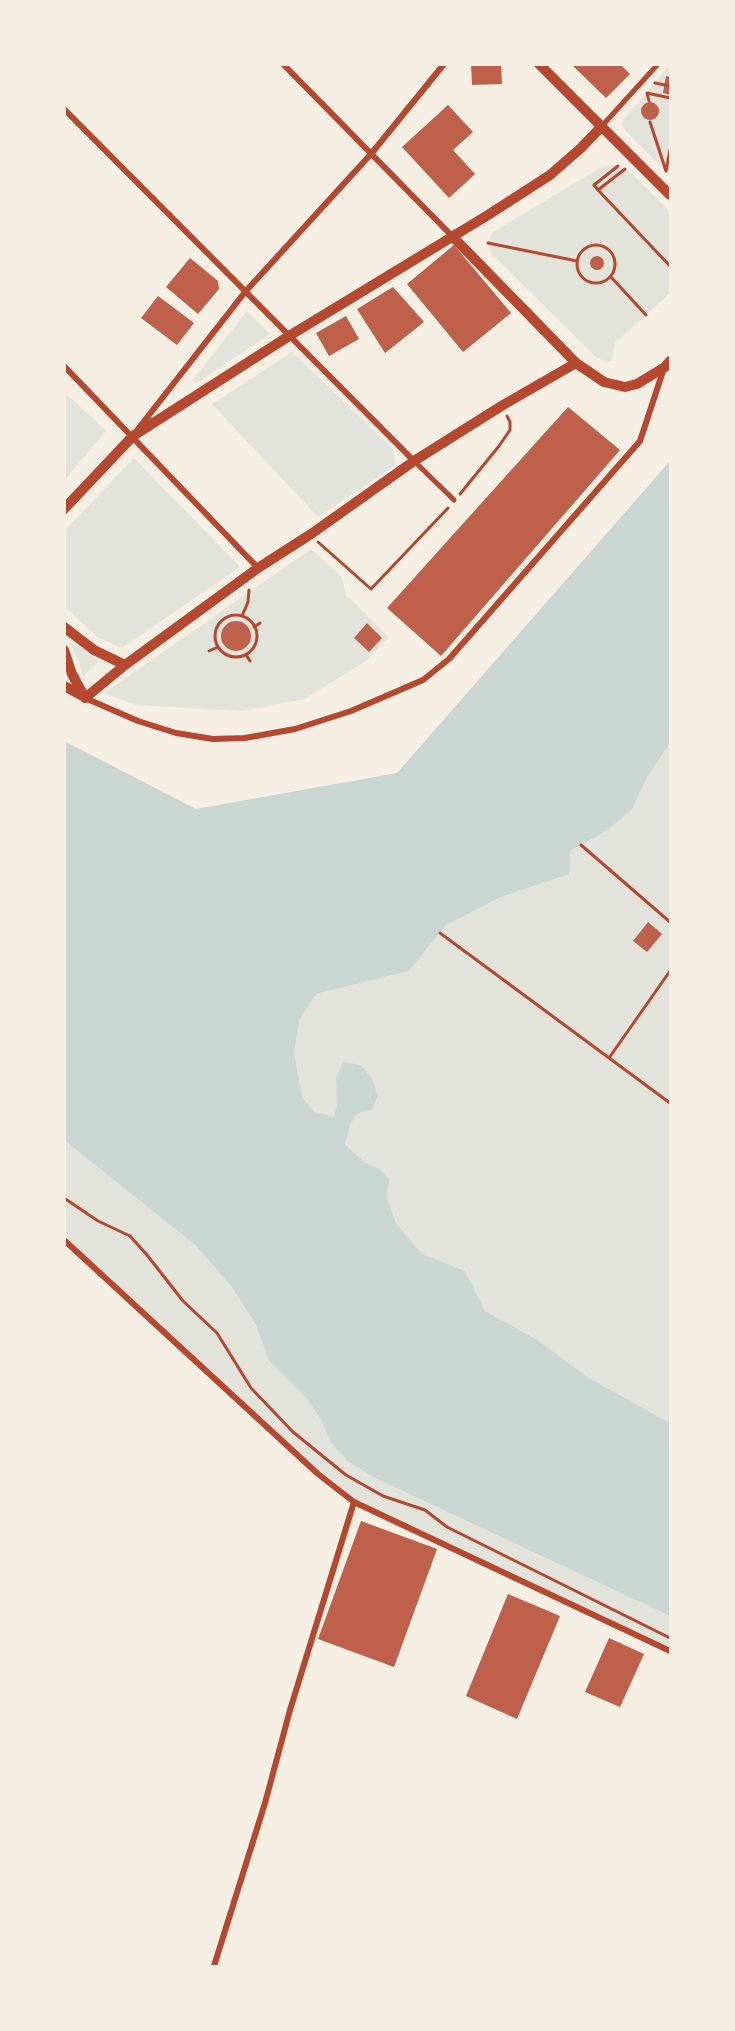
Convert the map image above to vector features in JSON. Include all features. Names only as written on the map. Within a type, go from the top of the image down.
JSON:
[{"type":"main road","points":[[538,64],[670,195]]},
{"type":"main road","points":[[64,509],[133,436],[289,336],[550,175],[601,128]]},
{"type":"main road","points":[[452,236],[576,363],[604,382],[625,387],[637,384],[668,364]]},
{"type":"main road","points":[[85,698],[125,665],[254,571],[311,534],[414,461],[503,405],[576,363]]},
{"type":"main road","points":[[64,627],[94,650],[125,665]]},
{"type":"main road","points":[[64,650],[72,674],[85,698]]},
{"type":"main road","points":[[64,686],[85,698]]},
{"type":"street","points":[[283,64],[452,236]]},
{"type":"street","points":[[133,436],[246,292],[371,154],[444,64]]},
{"type":"street","points":[[601,128],[658,64]]},
{"type":"street","points":[[64,109],[454,500]]},
{"type":"street","points":[[85,698],[138,721],[176,733],[213,739],[245,738],[306,726],[351,711],[423,680],[449,660],[640,441],[668,364]]},
{"type":"street","points":[[64,366],[133,436],[254,571]]},
{"type":"street","points":[[64,1240],[318,1474],[354,1502],[670,1651]]},
{"type":"street","points":[[214,1966],[354,1502]]},
{"type":"path","points":[[655,83],[670,86]]},
{"type":"path","points":[[649,101],[647,93],[670,98]]},
{"type":"path","points":[[650,122],[666,171],[670,150]]},
{"type":"path","points":[[618,166],[594,185],[670,266]]},
{"type":"path","points":[[598,190],[625,169]]},
{"type":"path","points":[[488,243],[577,261]]},
{"type":"path","points":[[593,245],[604,247],[613,257],[614,270],[611,276],[600,283],[587,281],[579,272],[577,261],[582,250],[593,245]]},
{"type":"path","points":[[611,276],[646,315]]},
{"type":"path","points":[[311,534],[371,589],[454,500],[499,446],[510,430],[510,422],[503,405]]},
{"type":"path","points":[[242,616],[248,602],[254,571]]},
{"type":"path","points":[[223,612],[226,618]]},
{"type":"path","points":[[242,616],[248,619],[254,627],[257,636],[246,655],[233,657],[226,655],[218,646],[215,638],[216,631],[226,618],[242,616]]},
{"type":"path","points":[[254,627],[260,623]]},
{"type":"path","points":[[209,651],[218,646]]},
{"type":"path","points":[[246,655],[250,661]]},
{"type":"path","points":[[581,845],[670,922]]},
{"type":"path","points":[[440,933],[670,1103]]},
{"type":"path","points":[[609,1058],[670,971]]},
{"type":"path","points":[[64,1198],[98,1221],[130,1236],[183,1301],[217,1333],[251,1388],[293,1432],[346,1474],[383,1496],[425,1510],[447,1527],[670,1638]]},
{"type":"shaded area","points":[[670,65],[670,176],[625,130],[622,124]]},
{"type":"shaded area","points":[[612,165],[623,167],[670,212],[670,293],[615,343],[612,360],[607,362],[597,358],[491,253],[488,243],[493,232],[600,168]]},
{"type":"shaded area","points":[[247,311],[270,334],[197,383],[192,381]]},
{"type":"shaded area","points":[[292,352],[393,449],[395,466],[318,517],[212,404]]},
{"type":"shaded area","points":[[64,393],[106,431],[65,480]]},
{"type":"shaded area","points":[[134,458],[240,567],[122,648],[97,637],[65,607],[65,530]]},
{"type":"shaded area","points":[[670,461],[670,743],[647,777],[632,809],[608,830],[570,851],[569,874],[501,897],[446,925],[409,971],[316,994],[300,1019],[294,1052],[302,1097],[314,1112],[334,1117],[337,1105],[336,1078],[343,1062],[361,1065],[372,1079],[378,1096],[372,1110],[358,1113],[350,1124],[345,1145],[366,1163],[380,1169],[389,1179],[387,1198],[396,1223],[422,1254],[465,1271],[485,1311],[536,1339],[589,1378],[670,1423],[670,1616],[375,1478],[348,1461],[331,1443],[320,1418],[306,1398],[269,1361],[256,1325],[232,1287],[195,1245],[65,1141],[64,741],[196,809],[397,773]]},
{"type":"shaded area","points":[[311,549],[342,577],[346,595],[389,637],[366,661],[305,699],[240,711],[136,705],[104,693]]},
{"type":"shaded area","points":[[69,642],[92,654],[99,662],[83,676],[79,661]]},
{"type":"shaded area","points":[[670,743],[670,1423],[589,1378],[536,1339],[485,1311],[465,1271],[422,1254],[396,1223],[387,1198],[389,1179],[380,1169],[366,1163],[345,1145],[349,1124],[358,1113],[372,1110],[378,1097],[372,1079],[337,1078],[337,1105],[334,1118],[314,1112],[302,1097],[294,1052],[300,1019],[316,994],[409,971],[446,925],[501,897],[568,874],[570,851],[608,830],[632,809],[647,777]]},
{"type":"shaded area","points":[[65,1141],[195,1245],[232,1287],[256,1325],[269,1361],[306,1398],[320,1418],[331,1443],[375,1478],[670,1616],[670,1651],[354,1502],[318,1474],[65,1240]]},
{"type":"building","points":[[471,64],[501,64],[502,84],[472,85]]},
{"type":"building","points":[[571,64],[620,64],[630,74],[606,98]]},
{"type":"building","points":[[666,76],[670,77],[670,95],[663,93]]},
{"type":"building","points":[[650,102],[656,105],[659,111],[656,117],[650,120],[644,117],[641,111],[644,105]]},
{"type":"building","points":[[448,105],[473,132],[453,150],[475,174],[449,198],[402,147]]},
{"type":"building","points":[[454,245],[511,313],[463,352],[407,284]]},
{"type":"building","points":[[594,256],[600,256],[604,263],[600,270],[594,270],[590,266],[590,260]]},
{"type":"building","points":[[190,258],[218,281],[219,289],[198,314],[166,287]]},
{"type":"building","points":[[393,287],[424,322],[385,353],[357,309]]},
{"type":"building","points":[[158,296],[194,323],[177,345],[141,318]]},
{"type":"building","points":[[346,316],[359,339],[329,356],[316,333]]},
{"type":"building","points":[[568,407],[620,450],[441,656],[387,608]]},
{"type":"building","points":[[236,621],[247,625],[251,636],[247,647],[236,651],[225,647],[221,636],[225,625]]},
{"type":"building","points":[[367,623],[382,638],[369,652],[354,638]]},
{"type":"building","points":[[648,922],[662,934],[647,952],[633,941]]},
{"type":"building","points":[[361,1521],[437,1549],[394,1667],[318,1639]]},
{"type":"building","points":[[508,1594],[560,1616],[517,1719],[466,1696]]},
{"type":"building","points":[[609,1638],[644,1654],[620,1707],[585,1692]]}]
